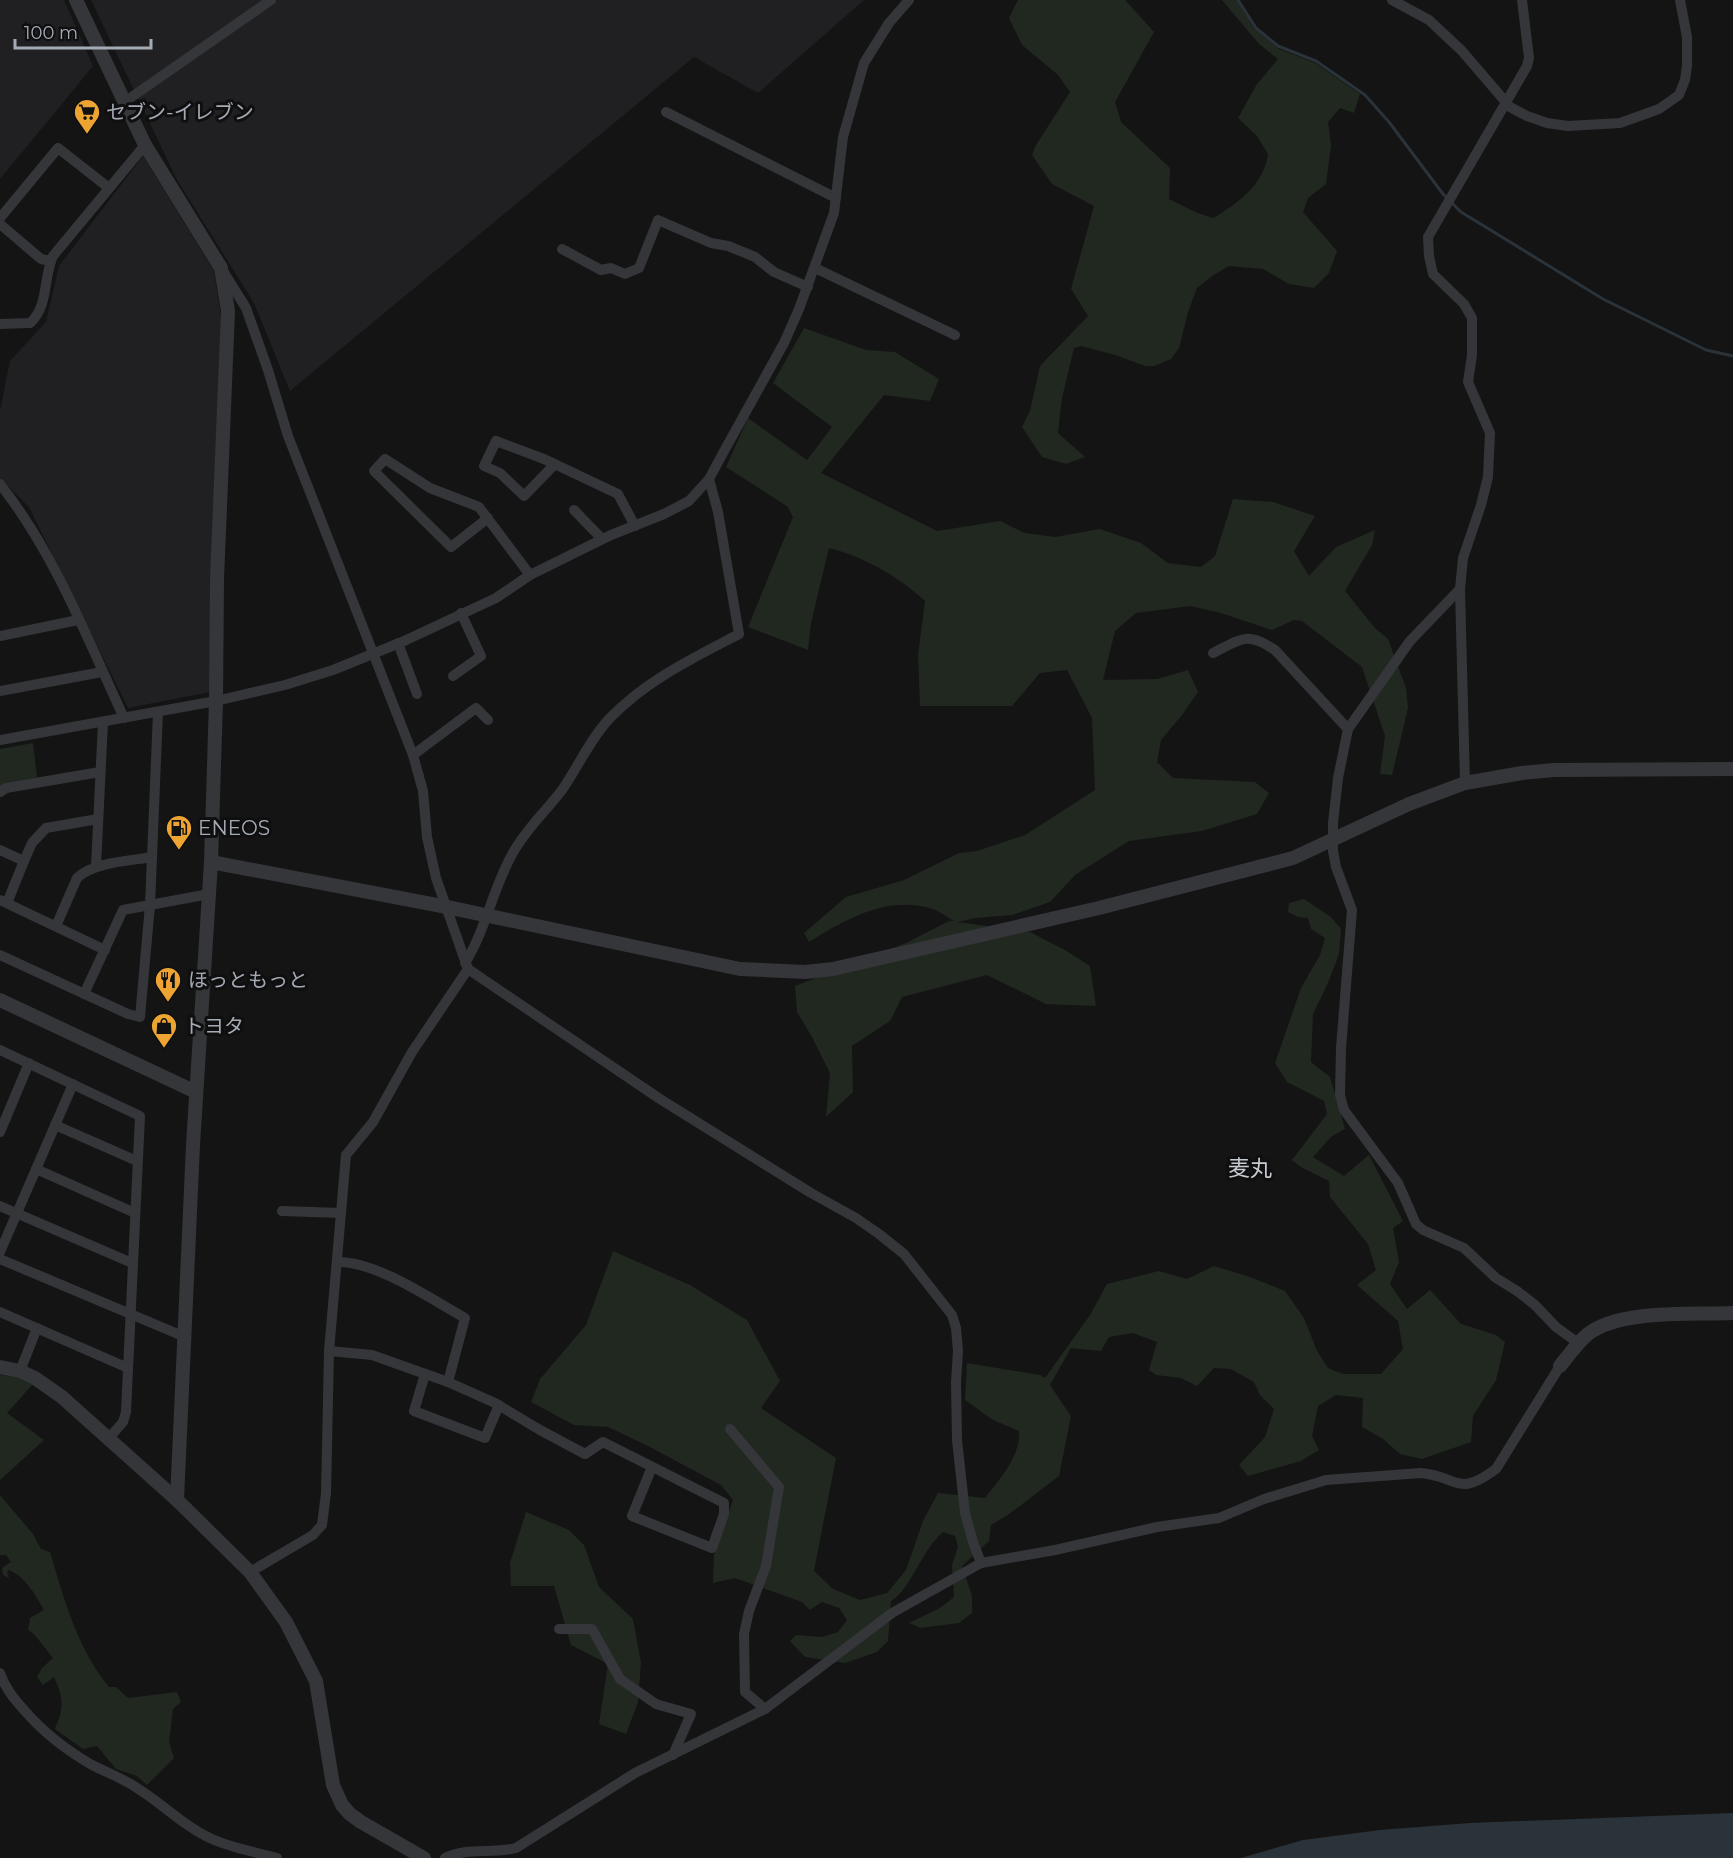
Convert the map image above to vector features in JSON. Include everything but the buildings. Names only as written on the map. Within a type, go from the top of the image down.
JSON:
[{"type":"street","points":[[76,0],[145,146],[246,308],[288,436],[413,754],[423,791],[427,837],[436,878],[466,966],[660,1099],[811,1193],[856,1218],[904,1254],[952,1315],[956,1328],[957,1440],[965,1513],[981,1563]]},
{"type":"street","points":[[123,103],[272,0]]},
{"type":"street","points":[[0,740],[216,701],[285,685],[333,670],[496,598],[530,575],[602,539],[689,501],[709,478],[784,343],[808,287],[834,213],[843,137],[864,63],[889,23],[909,0]]},
{"type":"street","points":[[1392,0],[1429,20],[1462,51],[1510,107],[1547,123],[1568,126],[1620,123],[1669,103],[1678,95],[1685,80],[1687,66],[1687,37],[1680,0]]},
{"type":"street","points":[[1465,783],[1460,589],[1463,558],[1488,477],[1490,433],[1468,382],[1472,355],[1472,318],[1464,304],[1433,274],[1428,237],[1527,66],[1529,58],[1522,0]]},
{"type":"street","points":[[666,112],[836,198]]},
{"type":"street","points":[[0,324],[30,323],[37,317],[42,310],[51,261],[145,146]]},
{"type":"street","points":[[0,218],[58,148],[109,188]]},
{"type":"street","points":[[562,249],[602,270],[611,268],[625,274],[639,268],[658,220],[711,243],[728,246],[755,257],[774,272],[808,287]]},
{"type":"street","points":[[0,224],[41,259],[51,261]]},
{"type":"street","points":[[177,1500],[196,1092],[211,862],[217,579],[228,311],[221,268]]},
{"type":"street","points":[[815,268],[955,335]]},
{"type":"street","points":[[555,464],[524,496],[500,473],[484,466],[496,441],[555,464],[618,494],[635,526]]},
{"type":"street","points":[[488,518],[451,548],[374,471],[385,459],[430,488],[479,507],[488,518],[530,575]]},
{"type":"street","points":[[249,1572],[313,1535],[322,1525],[326,1492],[329,1351],[346,1155],[373,1122],[412,1052],[466,966],[513,852],[561,790],[609,720],[661,675],[739,634],[718,512],[709,478]]},
{"type":"street","points":[[0,484],[27,522],[59,577],[124,718]]},
{"type":"street","points":[[574,510],[602,539]]},
{"type":"street","points":[[1460,589],[1410,640],[1348,729],[1338,778],[1333,823],[1333,851],[1336,867],[1352,910],[1341,1048],[1340,1095],[1344,1110],[1398,1183],[1416,1224],[1423,1230],[1464,1248],[1496,1278],[1526,1298],[1556,1327],[1578,1343]]},
{"type":"street","points":[[453,676],[481,656],[461,613]]},
{"type":"street","points":[[0,636],[78,621]]},
{"type":"street","points":[[1213,653],[1239,640],[1251,637],[1262,640],[1275,650],[1348,729]]},
{"type":"street","points":[[398,643],[417,694]]},
{"type":"street","points":[[0,691],[102,672]]},
{"type":"street","points":[[413,754],[476,708],[488,720]]},
{"type":"street","points":[[0,955],[140,1017],[150,905],[158,712]]},
{"type":"street","points":[[96,867],[103,722]]},
{"type":"street","points":[[211,862],[447,907],[740,969],[806,972],[833,969],[1122,903],[1293,858],[1409,804],[1465,783],[1554,770],[1733,770]]},
{"type":"street","points":[[0,792],[6,788],[100,772]]},
{"type":"street","points":[[98,819],[46,828],[32,843],[3,902],[105,950]]},
{"type":"street","points":[[0,850],[24,861]]},
{"type":"street","points":[[56,926],[77,878],[82,873],[96,867],[152,857]]},
{"type":"street","points":[[84,994],[123,910],[209,894]]},
{"type":"street","points":[[0,1000],[196,1092]]},
{"type":"street","points":[[0,1050],[140,1116],[126,1412],[123,1422],[109,1438]]},
{"type":"street","points":[[0,1132],[28,1063]]},
{"type":"street","points":[[0,1252],[73,1084]]},
{"type":"street","points":[[55,1125],[137,1161]]},
{"type":"street","points":[[36,1169],[135,1213]]},
{"type":"street","points":[[0,1206],[132,1263]]},
{"type":"street","points":[[282,1211],[341,1213]]},
{"type":"street","points":[[0,1259],[185,1337]]},
{"type":"street","points":[[338,1262],[351,1261],[389,1276],[465,1318],[448,1382]]},
{"type":"street","points":[[0,1312],[128,1368]]},
{"type":"street","points":[[445,1858],[464,1851],[500,1852],[516,1848],[634,1773],[765,1709],[892,1613],[981,1563],[1055,1550],[1157,1527],[1219,1518],[1264,1499],[1326,1480],[1422,1473],[1468,1485],[1480,1481],[1496,1469],[1560,1366],[1588,1334],[1605,1324],[1622,1319],[1733,1313]]},
{"type":"street","points":[[20,1371],[37,1328]]},
{"type":"street","points":[[329,1351],[372,1355],[448,1382],[499,1405],[585,1454],[603,1442],[723,1503],[724,1514],[712,1548],[632,1516],[652,1467]]},
{"type":"street","points":[[0,1367],[20,1371],[48,1385],[177,1500],[249,1572],[286,1622],[316,1681],[333,1785],[342,1805],[361,1822],[424,1858]]},
{"type":"street","points":[[425,1374],[414,1411],[485,1438],[499,1405]]},
{"type":"street","points":[[730,1429],[779,1487],[766,1566],[748,1611],[744,1634],[745,1692],[765,1709]]},
{"type":"street","points":[[559,1629],[592,1629],[620,1678],[656,1704],[691,1714],[673,1755]]},
{"type":"street","points":[[0,1673],[3,1684],[14,1699],[38,1726],[66,1749],[93,1765],[123,1778],[210,1838],[277,1858]]},
{"type":"shaded area","points":[[0,0],[64,0],[93,66],[0,179]]},
{"type":"shaded area","points":[[91,0],[864,0],[758,93],[694,57],[290,391],[254,303],[177,180]]},
{"type":"shaded area","points":[[1018,0],[1125,0],[1154,32],[1115,102],[1121,122],[1170,168],[1169,199],[1213,218],[1249,192],[1266,165],[1268,154],[1257,136],[1238,118],[1257,84],[1278,59],[1259,44],[1222,0],[1237,0],[1254,28],[1279,49],[1315,63],[1360,94],[1354,113],[1340,108],[1328,122],[1331,146],[1326,184],[1308,198],[1303,212],[1337,251],[1329,273],[1314,288],[1289,284],[1263,269],[1229,266],[1197,288],[1179,348],[1171,359],[1154,366],[1145,366],[1081,346],[1074,348],[1062,398],[1058,433],[1085,457],[1066,464],[1042,457],[1022,427],[1030,411],[1040,366],[1088,316],[1071,289],[1094,206],[1052,184],[1032,155],[1070,92],[1058,75],[1022,45],[1009,18]]},
{"type":"shaded area","points":[[143,156],[214,271],[221,317],[210,692],[128,708],[29,507],[0,478],[0,411],[10,361],[46,322],[59,266]]},
{"type":"shaded area","points":[[804,328],[866,350],[895,352],[939,379],[930,401],[884,395],[821,473],[937,531],[1000,521],[1025,533],[1055,537],[1100,529],[1141,543],[1168,563],[1201,567],[1215,556],[1233,499],[1273,502],[1315,516],[1294,551],[1309,576],[1336,547],[1375,530],[1372,545],[1345,591],[1375,628],[1388,639],[1406,688],[1408,708],[1392,775],[1380,774],[1385,736],[1362,667],[1302,621],[1294,620],[1272,630],[1221,613],[1190,606],[1136,613],[1115,631],[1103,680],[1157,679],[1188,670],[1198,692],[1161,740],[1157,762],[1173,778],[1255,782],[1269,793],[1257,814],[1202,831],[1129,841],[1075,875],[1050,902],[1012,915],[958,922],[1030,932],[1065,950],[1090,966],[1096,1006],[1046,1004],[987,975],[902,997],[890,1021],[852,1046],[853,1092],[826,1117],[830,1073],[797,1012],[795,986],[906,943],[949,921],[954,921],[930,908],[897,905],[866,912],[837,925],[809,942],[804,933],[846,897],[904,880],[959,853],[977,851],[1025,835],[1095,790],[1092,718],[1067,670],[1040,673],[1012,706],[920,706],[918,655],[925,601],[904,583],[868,562],[829,548],[811,623],[808,650],[748,627],[793,517],[788,507],[726,467],[748,418],[807,460],[832,427],[773,383]]},
{"type":"shaded area","points":[[33,743],[37,777],[0,787],[0,749]]},
{"type":"shaded area","points":[[1304,899],[1331,917],[1341,929],[1339,954],[1313,1014],[1311,1062],[1330,1077],[1345,1129],[1332,1136],[1313,1157],[1344,1176],[1369,1155],[1403,1221],[1393,1228],[1399,1262],[1390,1284],[1407,1309],[1430,1290],[1461,1324],[1496,1335],[1505,1342],[1496,1380],[1473,1416],[1471,1442],[1422,1459],[1400,1454],[1383,1439],[1362,1427],[1363,1398],[1336,1395],[1318,1406],[1312,1436],[1319,1450],[1301,1461],[1248,1476],[1239,1465],[1265,1437],[1274,1409],[1260,1395],[1254,1382],[1231,1369],[1214,1368],[1197,1386],[1181,1378],[1156,1375],[1149,1370],[1157,1342],[1133,1333],[1109,1337],[1101,1351],[1071,1348],[1050,1385],[1071,1416],[1059,1476],[1008,1515],[991,1525],[989,1541],[962,1566],[972,1596],[972,1613],[959,1623],[921,1628],[909,1623],[940,1608],[954,1597],[952,1565],[958,1547],[955,1536],[943,1532],[928,1549],[899,1595],[891,1601],[888,1641],[877,1652],[845,1663],[805,1657],[790,1641],[796,1635],[822,1637],[838,1632],[847,1620],[839,1608],[822,1602],[810,1610],[802,1602],[735,1578],[713,1583],[714,1554],[733,1500],[721,1485],[608,1427],[574,1425],[531,1402],[540,1379],[586,1325],[613,1251],[690,1285],[747,1320],[780,1381],[761,1408],[836,1458],[814,1571],[833,1589],[860,1600],[887,1593],[906,1570],[923,1521],[938,1493],[985,1498],[1013,1458],[1019,1440],[1019,1431],[993,1420],[965,1400],[967,1363],[1040,1375],[1045,1378],[1090,1315],[1107,1284],[1159,1271],[1187,1279],[1214,1266],[1250,1277],[1285,1291],[1304,1318],[1317,1351],[1328,1368],[1343,1374],[1381,1374],[1403,1349],[1398,1321],[1357,1285],[1376,1270],[1368,1244],[1330,1197],[1329,1181],[1292,1160],[1327,1114],[1324,1101],[1287,1082],[1275,1063],[1301,988],[1320,955],[1325,938],[1311,929],[1308,918],[1298,917],[1288,912],[1289,903]]},
{"type":"shaded area","points":[[0,1375],[17,1377],[33,1384],[7,1413],[44,1440],[0,1480]]},
{"type":"shaded area","points":[[0,1495],[33,1534],[41,1549],[50,1552],[66,1605],[80,1640],[109,1687],[116,1687],[128,1698],[177,1692],[181,1702],[173,1709],[169,1742],[174,1758],[147,1785],[137,1776],[116,1769],[97,1746],[83,1749],[55,1729],[62,1703],[60,1691],[54,1677],[43,1685],[37,1677],[42,1668],[53,1658],[34,1634],[28,1630],[30,1618],[44,1610],[21,1577],[9,1570],[7,1572],[9,1578],[3,1575],[2,1568],[11,1562],[6,1555],[0,1555]]},
{"type":"shaded area","points":[[526,1512],[569,1530],[584,1545],[599,1587],[633,1619],[641,1663],[638,1702],[626,1734],[599,1724],[608,1664],[571,1645],[554,1586],[511,1586],[510,1563]]},
{"type":"shaded area","points":[[1733,1813],[1733,1858],[1241,1858],[1303,1840],[1380,1830],[1470,1823]]},
{"type":"waterway","points":[[1238,0],[1256,28],[1278,46],[1316,61],[1365,95],[1389,122],[1443,194],[1461,212],[1603,299],[1706,350],[1733,356]]},
{"type":"place","name":"セブン-イレブン","points":[[87,135]]},
{"type":"place","name":"ENEOS","points":[[179,851]]},
{"type":"place","name":"ほっともっと","points":[[168,1003]]},
{"type":"place","name":"トヨタ","points":[[164,1049]]},
{"type":"district","name":"麦丸","points":[[1250,1168]]}]
